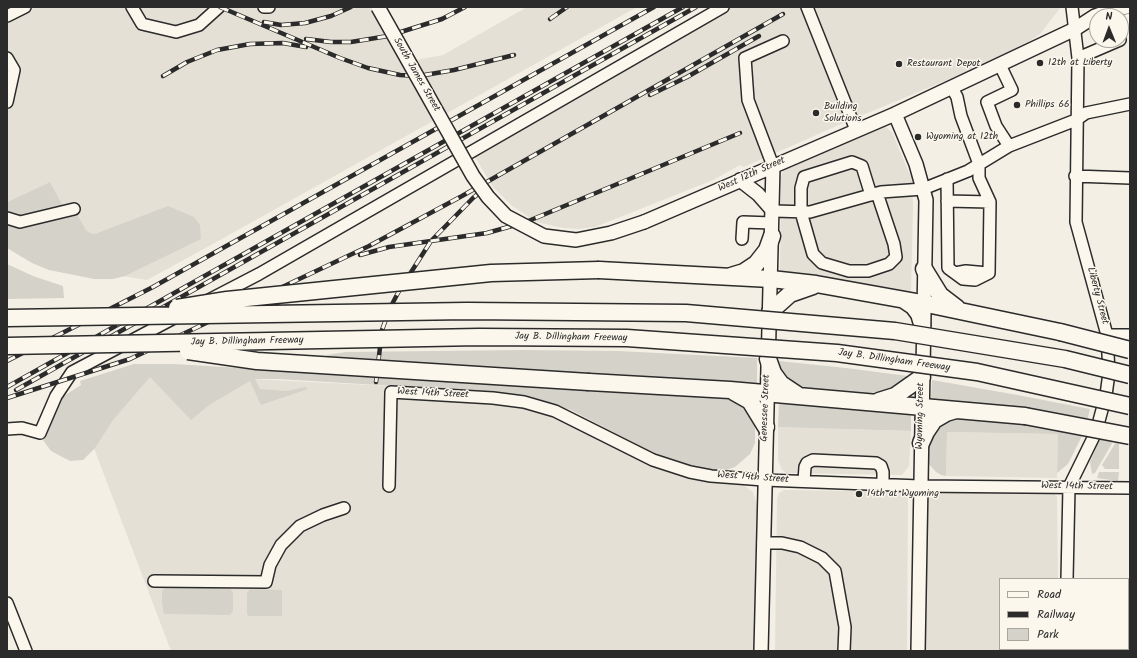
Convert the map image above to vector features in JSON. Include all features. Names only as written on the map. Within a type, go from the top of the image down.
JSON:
[{"type":"highway","points":[[728,277],[744,272],[756,264],[766,250],[772,224]]},
{"type":"highway","points":[[924,269],[940,295],[960,311]]},
{"type":"highway","points":[[117,317],[227,300],[389,282],[491,273],[599,270],[771,279],[816,284],[922,303],[1060,332],[1130,350]]},
{"type":"highway","points":[[770,312],[790,294],[816,284]]},
{"type":"highway","points":[[904,300],[913,306],[919,314],[922,324]]},
{"type":"highway","points":[[7,318],[467,311],[686,314],[895,331],[1065,359],[1130,375]]},
{"type":"highway","name":"Jay B. Dillingham Freeway","points":[[7,346],[479,337],[627,338],[837,353],[977,372],[1130,406]]},
{"type":"highway","points":[[141,344],[257,361],[730,390],[876,402],[1025,416],[1130,436]]},
{"type":"highway","points":[[768,359],[773,372],[781,384],[801,396]]},
{"type":"highway","points":[[876,402],[895,396],[922,377]]},
{"type":"highway","points":[[730,390],[750,401],[766,427]]},
{"type":"highway","points":[[921,443],[934,420],[946,412],[958,410]]},
{"type":"main road","name":"South James Street","points":[[378,7],[454,142]]},
{"type":"main road","name":"West 12th Street","points":[[454,142],[488,197],[506,216],[544,236],[576,240],[611,234],[644,222],[895,114],[1075,30],[1095,16],[1111,10],[1127,7]]},
{"type":"main road","name":"West 12th Street","points":[[1075,30],[1089,28]]},
{"type":"main road","name":"Wyoming Street","points":[[895,114],[916,164],[926,200],[922,303],[918,651]]},
{"type":"main road","name":"Genessee Street","points":[[761,651],[764,480],[774,166]]},
{"type":"main road","points":[[740,180],[758,194],[772,224]]},
{"type":"street","points":[[7,16],[24,7]]},
{"type":"street","points":[[132,7],[142,24],[176,32],[199,25],[219,7]]},
{"type":"street","points":[[264,7],[269,7]]},
{"type":"street","points":[[7,429],[22,428],[40,433],[56,396],[72,372],[259,274],[723,7]]},
{"type":"street","points":[[807,7],[856,130]]},
{"type":"street","name":"Liberty Street","points":[[1067,578],[1069,487],[1096,432],[1106,395],[1108,373],[1107,335],[1076,222],[1075,176],[1078,58],[1072,7]]},
{"type":"street","points":[[774,166],[748,100],[745,58],[783,41]]},
{"type":"street","points":[[1078,58],[1102,48]]},
{"type":"street","points":[[7,58],[14,70],[7,102]]},
{"type":"street","points":[[1000,65],[1012,90],[987,102],[996,126],[1009,146]]},
{"type":"street","points":[[947,179],[948,268],[963,279],[975,280],[989,273],[990,202],[979,178],[979,164],[961,116],[957,97],[952,88]]},
{"type":"street","points":[[742,239],[743,222],[772,224],[801,212],[810,212],[874,194],[923,189],[968,171],[1009,146],[1076,120],[1086,113],[1130,104]]},
{"type":"street","points":[[852,162],[862,166],[894,244],[896,256],[888,264],[868,271],[849,271],[822,263],[813,254],[801,212],[801,188],[804,177],[852,162]]},
{"type":"street","points":[[1075,176],[1130,178]]},
{"type":"street","points":[[947,201],[990,202]]},
{"type":"street","points":[[7,218],[20,222],[74,209]]},
{"type":"street","points":[[1107,335],[1130,335]]},
{"type":"street","name":"West 14th Street","points":[[389,486],[392,392],[493,398],[524,402],[555,411],[653,460],[682,470],[711,476],[764,480],[920,486],[1130,488]]},
{"type":"street","points":[[804,481],[805,467],[813,460],[876,462],[881,466],[883,472],[883,484]]},
{"type":"street","points":[[154,581],[240,583],[266,582],[270,565],[282,545],[300,526],[323,515],[344,508]]},
{"type":"street","points":[[763,543],[782,543],[800,547],[822,558],[835,571],[845,626],[844,651]]},
{"type":"street","points":[[7,603],[26,651]]},
{"type":"shaded area","points":[[7,7],[373,7],[405,62],[443,55],[527,7],[637,7],[147,280],[99,272],[50,182],[7,202]]},
{"type":"shaded area","points":[[728,7],[1061,7],[1040,34],[1010,54],[841,124],[744,167],[740,165],[713,180],[595,227],[578,229],[563,228],[536,222],[511,205],[493,187],[475,157]]},
{"type":"shaded area","points":[[879,127],[886,127],[892,132],[912,180],[913,207],[911,292],[780,273],[781,177],[784,169]]},
{"type":"shaded area","points":[[151,374],[389,386],[389,398],[517,406],[550,414],[653,465],[671,472],[704,481],[743,485],[753,492],[757,504],[754,651],[171,651],[92,443]]},
{"type":"shaded area","points":[[778,427],[911,431],[909,466],[902,475],[786,473],[782,470],[778,460]]},
{"type":"shaded area","points":[[947,432],[1058,434],[1057,478],[946,476]]},
{"type":"shaded area","points":[[784,490],[906,492],[908,494],[907,651],[775,651],[777,499],[779,493]]},
{"type":"shaded area","points":[[931,492],[1054,494],[1057,497],[1058,578],[999,578],[999,650],[1057,651],[924,651],[927,496]]},
{"type":"green space","points":[[50,182],[67,213],[75,211],[86,230],[90,233],[95,234],[168,206],[194,217],[200,225],[201,239],[125,276],[113,279],[94,279],[49,270],[32,263],[7,248],[7,202]]},
{"type":"green space","points":[[7,264],[33,276],[63,286],[64,298],[7,299]]},
{"type":"green space","points":[[523,350],[618,351],[757,358],[757,385],[344,360],[327,357],[327,355],[346,352]]},
{"type":"green space","points":[[779,361],[908,376],[903,384],[878,396],[807,391],[788,381],[782,373]]},
{"type":"green space","points":[[134,364],[174,364],[729,397],[748,409],[755,424],[755,443],[750,454],[735,467],[726,470],[710,470],[677,463],[659,456],[571,410],[529,396],[495,392],[278,379],[255,379],[260,389],[287,391],[305,387],[308,389],[261,405],[250,381],[209,405],[191,420],[150,377],[113,420],[95,448],[83,460],[70,461],[51,451],[43,440],[56,408],[56,401],[81,385],[80,381]]},
{"type":"green space","points":[[932,380],[1090,409],[1087,421],[934,401],[931,398]]},
{"type":"green space","points":[[779,401],[911,413],[911,431],[778,427]]},
{"type":"green space","points":[[955,416],[1019,422],[1083,434],[1068,464],[1057,473],[1058,434],[947,432],[946,476],[936,472],[929,464],[927,446],[933,430]]},
{"type":"green space","points":[[1100,437],[1114,440],[1095,473],[1092,474],[1090,462]]},
{"type":"green space","points":[[1116,442],[1119,443],[1119,469],[1105,469],[1102,465]]},
{"type":"green space","points":[[1099,472],[1119,472],[1118,481],[1097,478]]},
{"type":"green space","points":[[166,587],[230,588],[233,593],[233,611],[230,615],[164,614],[162,591]]},
{"type":"green space","points":[[250,589],[282,590],[282,616],[248,616],[247,593]]},
{"type":"railway","points":[[220,7],[340,58],[368,68],[400,75],[419,76],[454,70],[514,55]]},
{"type":"railway","points":[[264,22],[281,25],[305,23],[331,16],[351,7]]},
{"type":"railway","points":[[306,39],[331,42],[351,42],[388,36],[442,19],[465,7]]},
{"type":"railway","points":[[550,19],[567,7]]},
{"type":"railway","points":[[7,361],[153,287],[654,7]]},
{"type":"railway","points":[[7,387],[683,7]]},
{"type":"railway","points":[[16,390],[696,7]]},
{"type":"railway","points":[[7,398],[130,359],[369,246],[462,196],[783,14]]},
{"type":"railway","points":[[650,95],[687,77],[759,36]]},
{"type":"railway","points":[[163,76],[187,62],[217,50],[250,44],[283,43],[306,47]]},
{"type":"railway","points":[[360,255],[389,247],[487,233],[526,222],[740,133]]},
{"type":"railway","points":[[376,382],[382,330],[390,308],[399,291],[431,241],[473,198],[484,189]]},
{"type":"place","name":"12th at Liberty","points":[[1040,63]]},
{"type":"place","name":"Restaurant Depot","points":[[899,64]]},
{"type":"place","name":"Phillips 66","points":[[1017,105]]},
{"type":"place","name":"Building Solutions","points":[[816,113]]},
{"type":"place","name":"Wyoming at 12th","points":[[918,137]]},
{"type":"place","name":"14th at Wyoming","points":[[859,494]]}]
